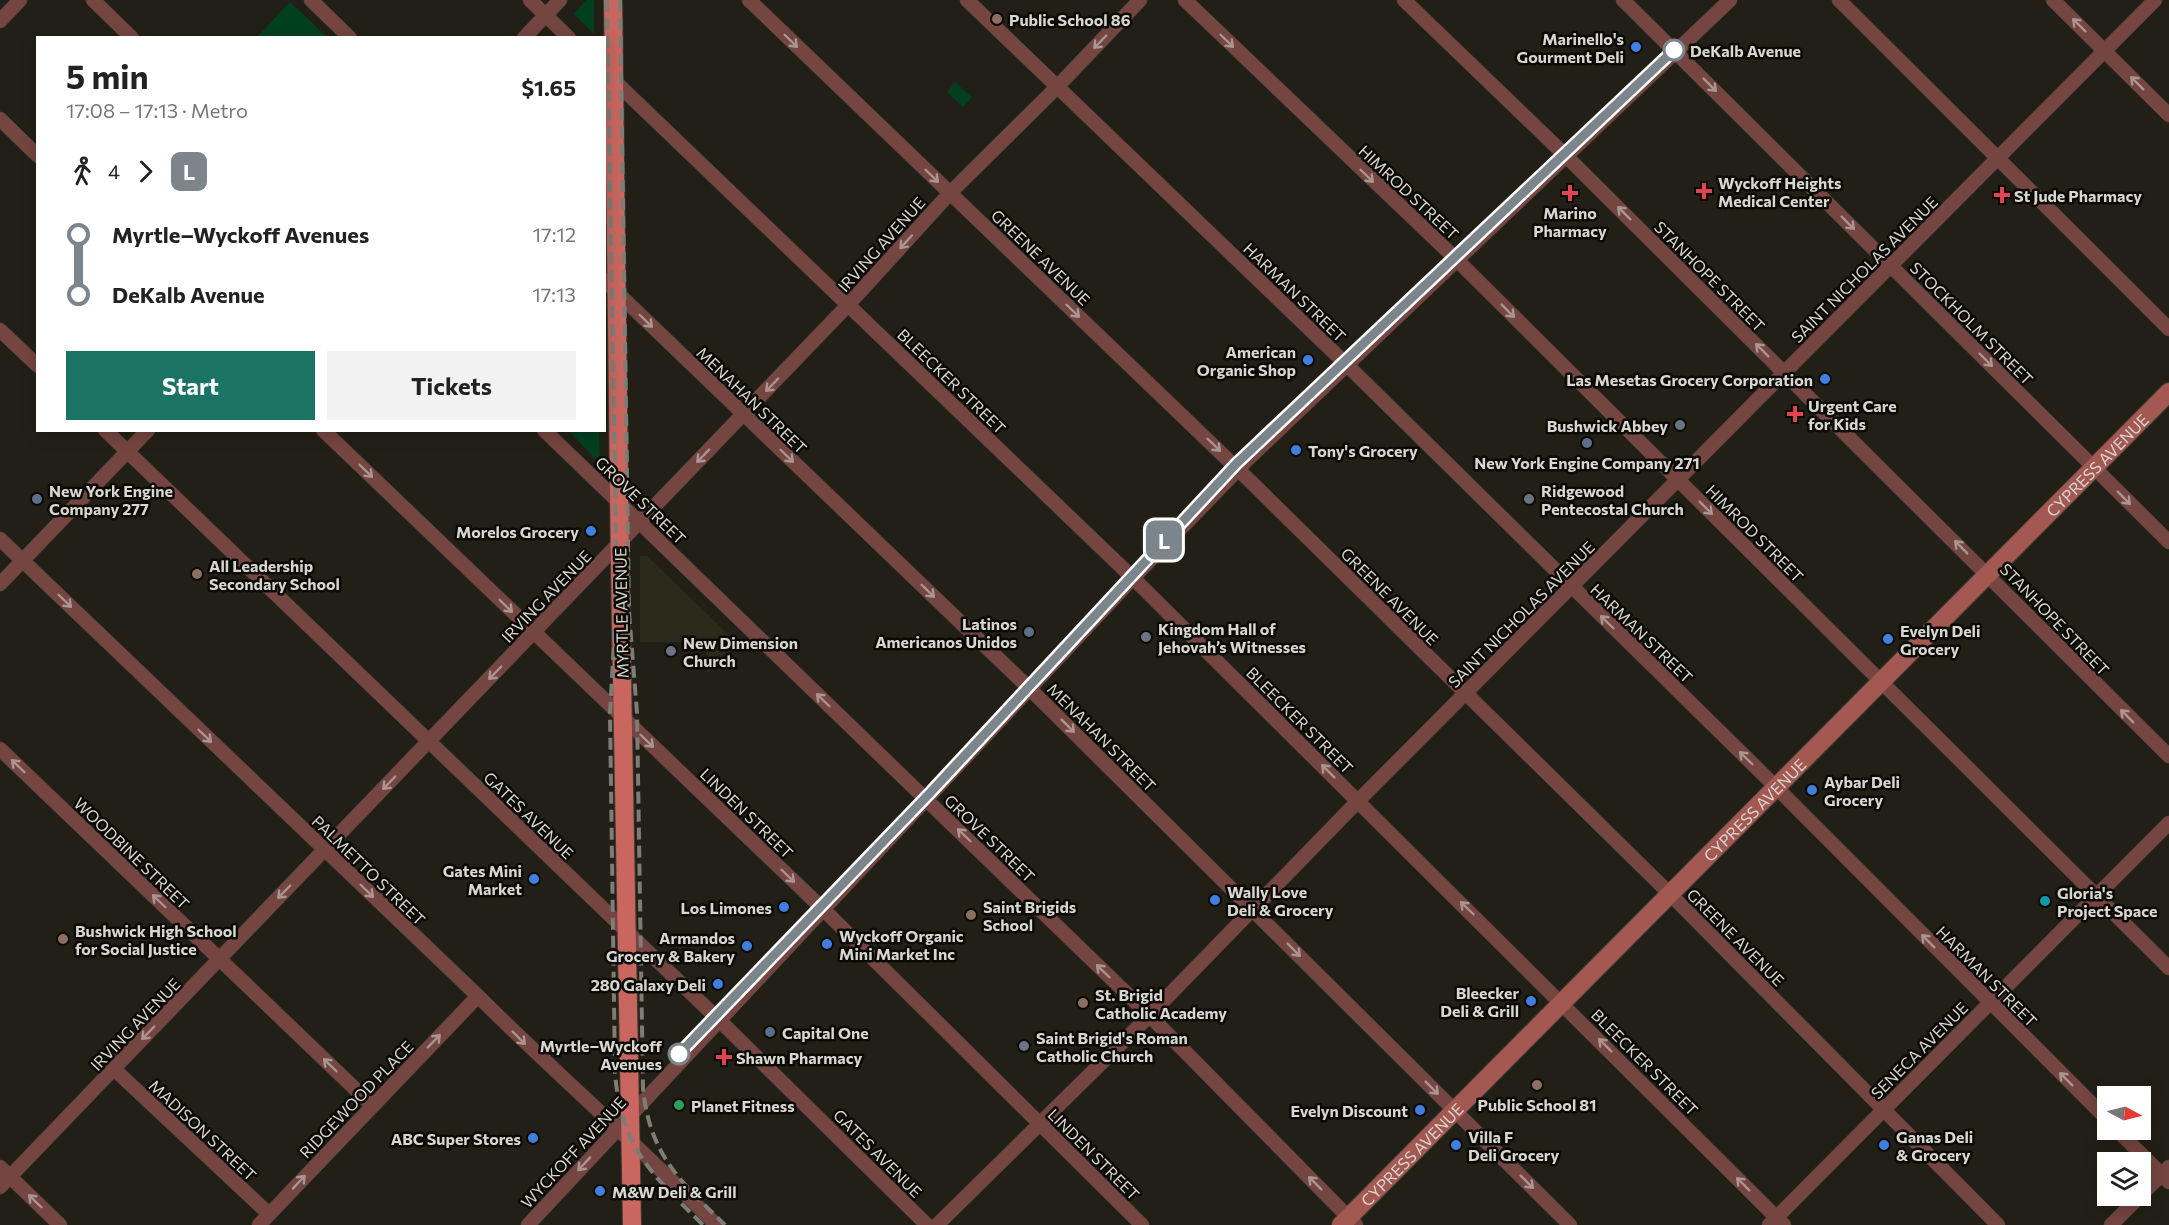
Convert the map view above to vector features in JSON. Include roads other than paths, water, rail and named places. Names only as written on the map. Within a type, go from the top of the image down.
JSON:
[{"type":"main road","name":"MYRTLE AVENUE","points":[[613,0],[610,76],[611,286],[620,503],[632,1225]]},
{"type":"main road","name":"CYPRESS AVENUE","points":[[1349,1223],[1456,1111],[2169,392]]},
{"type":"street","points":[[0,21],[20,0]]},
{"type":"street","points":[[93,0],[130,36]]},
{"type":"street","points":[[310,0],[348,36]]},
{"type":"street","points":[[530,0],[567,36]]},
{"type":"street","points":[[526,36],[560,0]]},
{"type":"street","name":"GREENE AVENUE","points":[[749,0],[1238,469],[1671,895],[1998,1225]]},
{"type":"street","name":"HARMAN STREET","points":[[967,0],[1347,365],[1777,788],[2097,1109]]},
{"type":"street","name":"IRVING AVENUE","points":[[0,1187],[5,1172],[114,1069],[744,414],[950,193],[1057,87],[1140,0]]},
{"type":"street","name":"HIMROD STREET","points":[[1185,0],[1457,260],[2169,968]]},
{"type":"street","name":"STANHOPE STREET","points":[[1404,0],[1566,156],[1989,575],[2130,720],[2169,756]]},
{"type":"street","name":"STOCKHOLM STREET","points":[[1623,0],[2169,542]]},
{"type":"street","name":"WYCKOFF AVENUE","points":[[528,1225],[616,1128],[1238,469],[1730,0]]},
{"type":"street","points":[[1839,0],[2169,329]]},
{"type":"street","points":[[2053,0],[2169,115]]},
{"type":"street","name":"SAINT NICHOLAS AVENUE","points":[[937,1225],[1149,1015],[1358,801],[2155,0]]},
{"type":"street","name":"BLEECKER STREET","points":[[610,76],[1133,578],[1563,1003],[1776,1222]]},
{"type":"street","points":[[0,119],[36,154]]},
{"type":"street","name":"MENAHAN STREET","points":[[611,286],[1030,689],[1570,1225]]},
{"type":"street","points":[[0,330],[36,364]]},
{"type":"street","name":"GATES AVENUE","points":[[107,432],[719,1020],[927,1225]]},
{"type":"street","points":[[0,584],[146,432]]},
{"type":"street","name":"LINDEN STREET","points":[[325,432],[824,910],[1142,1225]]},
{"type":"street","name":"GROVE STREET","points":[[546,432],[1149,1015],[1349,1223]]},
{"type":"street","name":"PALMETTO STREET","points":[[0,539],[478,996],[528,1047],[674,1181],[716,1225]]},
{"type":"street","name":"WOODBINE STREET","points":[[0,749],[372,1105]]},
{"type":"street","name":"SENECA AVENUE","points":[[1776,1222],[1883,1110],[2169,822]]},
{"type":"street","name":"RIDGEWOOD PLACE","points":[[259,1225],[478,996]]},
{"type":"street","name":"MADISON STREET","points":[[114,1069],[269,1214]]},
{"type":"street","points":[[2111,1225],[2167,1174],[2128,1140]]},
{"type":"street","points":[[5,1172],[60,1225]]},
{"type":"railway","points":[[607,0],[616,608],[610,713],[615,1073],[624,1122],[642,1159],[669,1191],[703,1225]]},
{"type":"railway","points":[[620,0],[629,612],[637,713],[643,1089],[652,1132],[660,1149],[681,1180],[725,1225]]},
{"type":"metro line","name":"L","points":[[679,1054],[929,794],[1236,464],[1674,50]]},
{"type":"place","name":"Public School 86","points":[[997,19]]},
{"type":"place","name":"Marinello's Gourment Deli","points":[[1636,47]]},
{"type":"place","name":"DeKalb Avenue","points":[[1674,50]]},
{"type":"place","name":"Wyckoff Heights Medical Center","points":[[1704,191]]},
{"type":"place","name":"Marino Pharmacy","points":[[1570,193]]},
{"type":"place","name":"St Jude Pharmacy","points":[[2002,195]]},
{"type":"place","name":"American Organic Shop","points":[[1308,360]]},
{"type":"place","name":"Las Mesetas Grocery Corporation","points":[[1825,379]]},
{"type":"place","name":"Urgent Care for Kids","points":[[1795,414]]},
{"type":"place","name":"Bushwick Abbey","points":[[1680,425]]},
{"type":"place","name":"New York Engine Company 271","points":[[1587,443]]},
{"type":"place","name":"Tony's Grocery","points":[[1296,450]]},
{"type":"place","name":"New York Engine Company 277","points":[[37,499]]},
{"type":"place","name":"Ridgewood Pentecostal Church","points":[[1529,499]]},
{"type":"place","name":"Morelos Grocery","points":[[591,531]]},
{"type":"place","name":"All Leadership Secondary School","points":[[197,574]]},
{"type":"place","name":"Latinos Americanos Unidos","points":[[1029,632]]},
{"type":"place","name":"Kingdom Hall of Jehovah’s Witnesses","points":[[1146,637]]},
{"type":"place","name":"Evelyn Deli Grocery","points":[[1888,639]]},
{"type":"place","name":"New Dimension Church","points":[[671,651]]},
{"type":"place","name":"Aybar Deli Grocery","points":[[1812,790]]},
{"type":"place","name":"Gates Mini Market","points":[[534,879]]},
{"type":"place","name":"Wally Love Deli & Grocery","points":[[1215,900]]},
{"type":"place","name":"Gloria's Project Space","points":[[2045,901]]},
{"type":"place","name":"Los Limones","points":[[784,907]]},
{"type":"place","name":"Saint Brigids School","points":[[971,915]]},
{"type":"place","name":"Bushwick High School for Social Justice","points":[[63,939]]},
{"type":"place","name":"Wyckoff Organic Mini Market Inc","points":[[827,944]]},
{"type":"place","name":"Armandos Grocery & Bakery","points":[[747,946]]},
{"type":"place","name":"280 Galaxy Deli","points":[[718,984]]},
{"type":"place","name":"Bleecker Deli & Grill","points":[[1531,1001]]},
{"type":"place","name":"St. Brigid Catholic Academy","points":[[1083,1003]]},
{"type":"place","name":"Capital One","points":[[770,1032]]},
{"type":"place","name":"Saint Brigid's Roman Catholic Church","points":[[1024,1046]]},
{"type":"place","name":"Myrtle–Wyckoff Avenues","points":[[679,1054]]},
{"type":"place","name":"Shawn Pharmacy","points":[[724,1057]]},
{"type":"place","name":"Public School 81","points":[[1537,1085]]},
{"type":"place","name":"Planet Fitness","points":[[679,1105]]},
{"type":"place","name":"Evelyn Discount","points":[[1420,1110]]},
{"type":"place","name":"ABC Super Stores","points":[[533,1138]]},
{"type":"place","name":"Villa F Deli Grocery","points":[[1456,1145]]},
{"type":"place","name":"Ganas Deli & Grocery","points":[[1884,1145]]},
{"type":"place","name":"M&W Deli & Grill","points":[[600,1191]]}]
